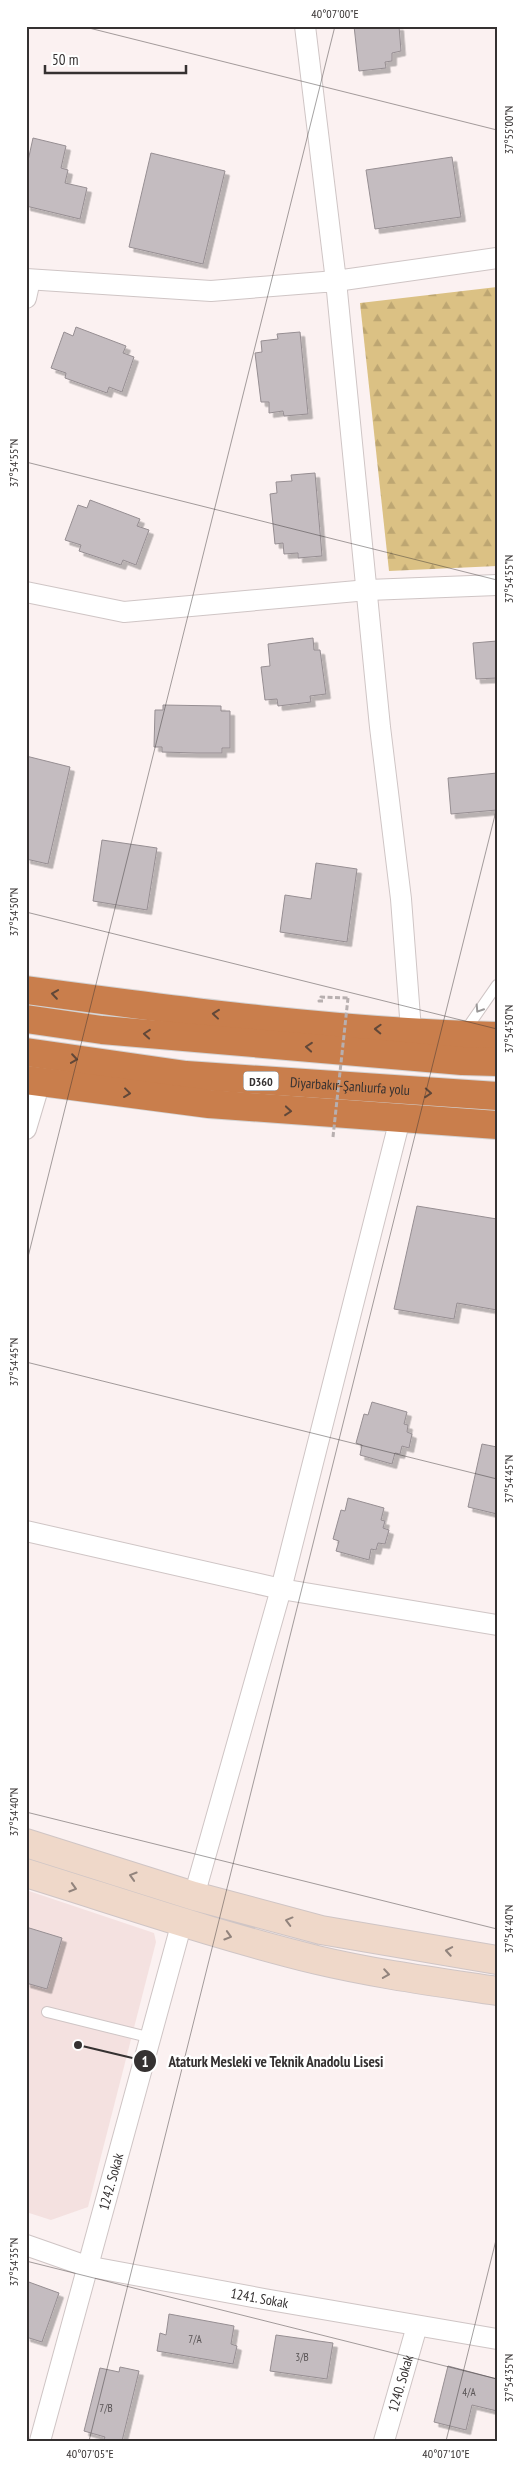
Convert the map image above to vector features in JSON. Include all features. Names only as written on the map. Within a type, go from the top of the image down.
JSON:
[{"type":"highway","points":[[26,990],[232,1016],[349,1028],[497,1036]]},
{"type":"highway","points":[[26,1019],[102,1030],[453,1060],[497,1062]]},
{"type":"highway","name":"Diyarbakır-Şanlıurfa yolu","points":[[26,1052],[186,1075],[497,1096]]},
{"type":"highway","points":[[33,1081],[209,1104],[497,1125]]},
{"type":"main road","points":[[26,1843],[194,1896],[321,1930],[497,1960]]},
{"type":"main road","points":[[26,1873],[262,1946],[366,1971],[497,1991]]},
{"type":"street","points":[[305,26],[336,281],[368,590],[380,727],[401,899],[411,1030]]},
{"type":"street","points":[[28,286],[211,291],[336,281],[497,258]]},
{"type":"street","points":[[26,592],[124,612],[368,590],[497,585]]},
{"type":"street","points":[[26,1130],[33,1081]]},
{"type":"street","points":[[194,1896],[281,1589],[400,1119]]},
{"type":"street","points":[[26,1531],[281,1589],[497,1624]]},
{"type":"street","name":"1242. Sokak","points":[[40,2441],[86,2266],[152,2038],[182,1922]]},
{"type":"street","name":"1241. Sokak","points":[[26,2245],[86,2266],[497,2339]]},
{"type":"street","name":"1240. Sokak","points":[[384,2441],[417,2326]]},
{"type":"lane","points":[[463,1035],[497,985]]},
{"type":"lane","points":[[47,2012],[152,2038]]},
{"type":"path","points":[[328,1002],[320,1001],[321,997],[348,998],[333,1137]]},
{"type":"shaded area","points":[[26,1890],[154,1933],[156,1942],[88,2207],[51,2220],[26,2212]]},
{"type":"green space","points":[[497,287],[497,566],[389,571],[360,303]]},
{"type":"building","points":[[354,26],[399,26],[401,51],[392,53],[392,61],[385,62],[386,68],[359,71]]},
{"type":"building","points":[[33,138],[66,146],[61,168],[68,170],[65,183],[87,188],[80,219],[26,206],[26,170]]},
{"type":"building","points":[[151,153],[225,171],[203,264],[129,247]]},
{"type":"building","points":[[452,157],[461,217],[375,229],[366,170]]},
{"type":"building","points":[[76,327],[126,346],[123,353],[134,357],[122,392],[109,387],[107,393],[65,378],[66,373],[51,368],[64,332],[73,336]]},
{"type":"building","points":[[300,332],[308,414],[284,416],[283,411],[269,413],[269,402],[261,402],[255,353],[262,352],[261,341],[278,339],[277,334]]},
{"type":"building","points":[[315,473],[322,556],[298,558],[298,553],[284,554],[283,543],[275,544],[270,494],[277,493],[276,482],[292,481],[291,475]]},
{"type":"building","points":[[90,500],[140,519],[137,526],[149,530],[136,565],[123,560],[121,565],[79,551],[81,545],[65,540],[78,505],[87,508]]},
{"type":"building","points":[[313,638],[314,650],[320,650],[326,694],[310,696],[311,702],[278,706],[277,699],[265,700],[261,667],[270,666],[268,644]]},
{"type":"building","points":[[497,641],[497,678],[476,679],[473,643]]},
{"type":"building","points":[[163,705],[221,706],[221,711],[230,711],[230,748],[222,748],[222,753],[196,753],[162,752],[162,747],[154,747],[155,710],[163,710]]},
{"type":"building","points":[[26,756],[70,767],[48,864],[26,859]]},
{"type":"building","points":[[497,773],[497,810],[451,814],[448,778]]},
{"type":"building","points":[[102,840],[157,848],[147,910],[93,901]]},
{"type":"building","points":[[316,863],[357,869],[347,942],[280,932],[285,895],[311,899]]},
{"type":"building","points":[[417,1206],[497,1219],[497,1310],[457,1303],[454,1319],[394,1309]]},
{"type":"building","points":[[372,1402],[407,1412],[404,1424],[408,1425],[407,1432],[412,1434],[409,1448],[402,1446],[400,1454],[395,1453],[392,1464],[360,1455],[362,1445],[356,1443],[364,1414],[368,1415]]},
{"type":"building","points":[[482,1444],[497,1447],[497,1514],[468,1507]]},
{"type":"building","points":[[348,1498],[384,1508],[381,1520],[385,1521],[383,1528],[389,1530],[385,1544],[378,1543],[376,1550],[371,1549],[369,1560],[336,1551],[339,1541],[333,1539],[341,1510],[345,1511]]},
{"type":"building","points":[[26,1927],[62,1938],[47,1989],[26,1983]]},
{"type":"building","points":[[26,2281],[59,2293],[42,2342],[26,2337]]},
{"type":"building","points":[[169,2314],[234,2326],[231,2344],[237,2346],[233,2364],[157,2351],[160,2333],[166,2335]]},
{"type":"building","points":[[276,2335],[333,2343],[327,2379],[270,2371]]},
{"type":"building","points":[[448,2366],[497,2379],[497,2411],[472,2405],[466,2430],[434,2422]]},
{"type":"building","points":[[120,2367],[139,2371],[122,2441],[103,2441],[105,2437],[84,2431],[100,2368],[119,2372]]},
{"type":"place","name":"Ataturk Mesleki ve Teknik Anadolu Lisesi","points":[[78,2045]]}]
